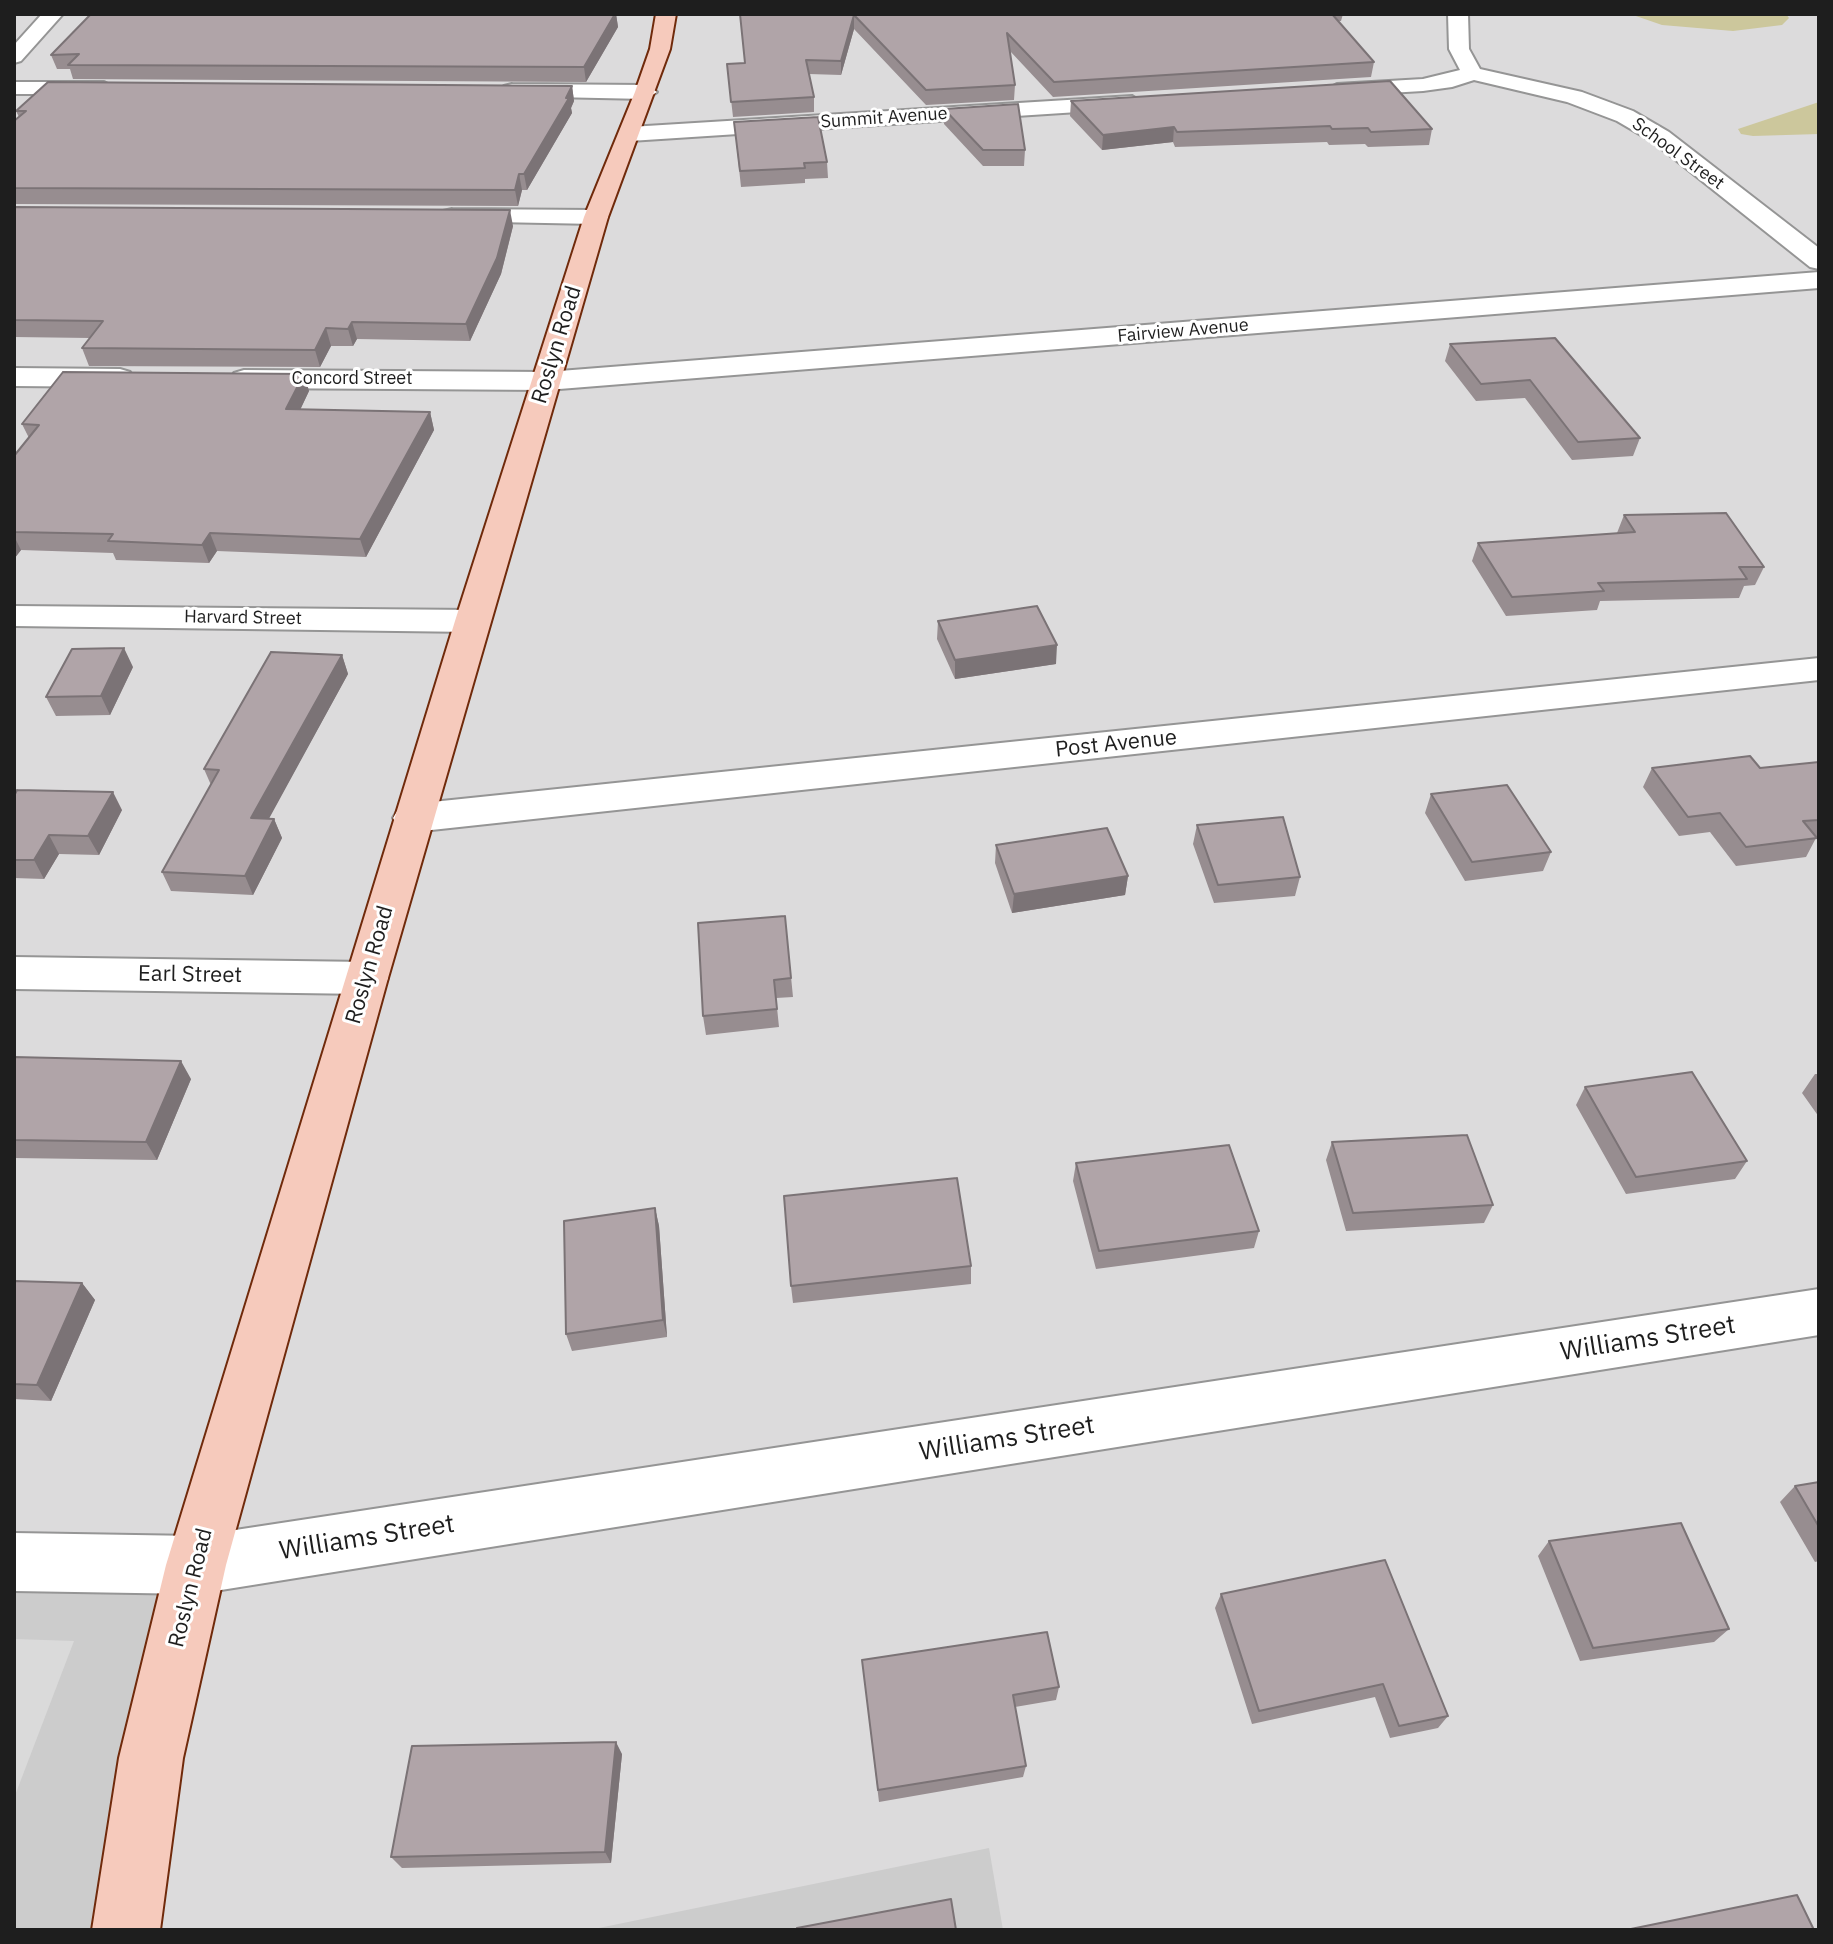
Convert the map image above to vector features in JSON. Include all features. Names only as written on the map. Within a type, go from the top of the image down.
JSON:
[{"type":"main road","name":"Roslyn Road","points":[[126,1930],[151,1758],[196,1565],[413,818],[596,217],[646,92],[660,49],[666,14]]},
{"type":"street","points":[[14,57],[53,14]]},
{"type":"street","points":[[1312,92],[1423,85],[1452,81],[1472,73],[1459,49],[1458,14]]},
{"type":"street","name":"School Street","points":[[1472,73],[1574,97],[1625,116],[1661,137],[1819,261]]},
{"type":"street","points":[[14,88],[125,89]]},
{"type":"street","points":[[488,91],[646,92]]},
{"type":"street","name":"Summit Avenue","points":[[630,134],[1154,101]]},
{"type":"street","points":[[423,216],[596,217]]},
{"type":"street","name":"Fairview Avenue","points":[[547,381],[1819,280]]},
{"type":"street","points":[[14,377],[155,378]]},
{"type":"street","name":"Concord Street","points":[[218,379],[547,381]]},
{"type":"street","name":"Harvard Street","points":[[14,616],[473,621]]},
{"type":"street","name":"Post Avenue","points":[[413,818],[1819,669]]},
{"type":"street","name":"Earl Street","points":[[14,973],[366,978]]},
{"type":"street","name":"Williams Street","points":[[14,1562],[196,1565],[1819,1312]]},
{"type":"shaded area","points":[[14,14],[1819,14],[1819,1930],[14,1930]]},
{"type":"shaded area","points":[[1786,14],[1789,18],[1782,25],[1733,31],[1662,25],[1633,15]]},
{"type":"shaded area","points":[[1819,102],[1819,134],[1753,136],[1741,134],[1738,129]]},
{"type":"shaded area","points":[[14,1580],[173,1583],[116,1930],[14,1930]]},
{"type":"shaded area","points":[[14,1639],[74,1641],[14,1798]]},
{"type":"shaded area","points":[[989,1848],[1003,1930],[589,1930]]},
{"type":"building","points":[[91,14],[615,14],[584,67],[68,65],[79,54],[51,55]]},
{"type":"building","points":[[740,14],[1332,14],[1374,62],[1054,82],[1007,33],[1015,85],[926,90],[854,15],[841,61],[806,60],[814,97],[731,102],[727,64],[745,63]]},
{"type":"building","points":[[1390,81],[1432,129],[1371,132],[1368,128],[1332,129],[1330,126],[1177,132],[1174,127],[1103,135],[1071,101]]},
{"type":"building","points":[[48,82],[572,86],[566,98],[569,98],[524,174],[519,174],[515,190],[14,188],[14,121],[26,111],[16,111]]},
{"type":"building","points":[[1018,104],[1025,150],[983,150],[944,109]]},
{"type":"building","points":[[818,117],[827,162],[804,163],[805,168],[740,171],[734,122]]},
{"type":"building","points":[[14,207],[510,210],[497,258],[466,324],[352,322],[348,329],[326,328],[315,350],[82,348],[103,321],[14,320]]},
{"type":"building","points":[[1555,338],[1640,438],[1578,442],[1530,380],[1481,384],[1450,344]]},
{"type":"building","points":[[63,372],[304,374],[286,409],[430,412],[360,539],[210,533],[202,545],[108,541],[113,534],[14,532],[14,456],[39,425],[22,424]]},
{"type":"building","points":[[1726,513],[1764,567],[1739,567],[1747,579],[1598,583],[1604,591],[1512,597],[1478,543],[1635,532],[1624,515]]},
{"type":"building","points":[[1037,606],[1057,645],[955,660],[938,621]]},
{"type":"building","points":[[124,648],[101,696],[46,697],[72,649]]},
{"type":"building","points":[[271,652],[342,655],[251,818],[274,819],[245,876],[162,872],[219,770],[204,769]]},
{"type":"building","points":[[1750,756],[1760,768],[1819,762],[1819,820],[1803,821],[1817,838],[1746,847],[1720,813],[1688,817],[1652,768]]},
{"type":"building","points":[[1507,785],[1551,852],[1472,862],[1431,794]]},
{"type":"building","points":[[17,790],[113,792],[88,836],[49,835],[34,860],[14,860],[14,796]]},
{"type":"building","points":[[1283,817],[1300,877],[1218,885],[1197,825]]},
{"type":"building","points":[[1107,828],[1128,876],[1014,894],[996,845]]},
{"type":"building","points":[[785,916],[791,978],[774,980],[777,1009],[703,1016],[698,923]]},
{"type":"building","points":[[14,1057],[181,1061],[146,1142],[14,1140]]},
{"type":"building","points":[[1692,1072],[1747,1161],[1636,1177],[1585,1087]]},
{"type":"building","points":[[1467,1135],[1493,1205],[1353,1213],[1332,1142]]},
{"type":"building","points":[[1229,1145],[1259,1231],[1099,1251],[1076,1163]]},
{"type":"building","points":[[957,1178],[971,1266],[791,1286],[784,1196]]},
{"type":"building","points":[[655,1208],[663,1320],[566,1334],[564,1221]]},
{"type":"building","points":[[14,1281],[82,1283],[37,1385],[14,1384]]},
{"type":"building","points":[[1819,1482],[1819,1527],[1795,1486]]},
{"type":"building","points":[[1681,1523],[1729,1629],[1593,1648],[1549,1541]]},
{"type":"building","points":[[1385,1560],[1448,1716],[1399,1726],[1383,1684],[1259,1711],[1221,1594]]},
{"type":"building","points":[[1047,1632],[1059,1687],[1013,1695],[1026,1766],[878,1790],[862,1660]]},
{"type":"building","points":[[616,1742],[605,1852],[391,1857],[412,1746]]},
{"type":"building","points":[[1797,1895],[1814,1930],[1626,1930]]},
{"type":"building","points":[[951,1899],[956,1930],[797,1928]]}]
